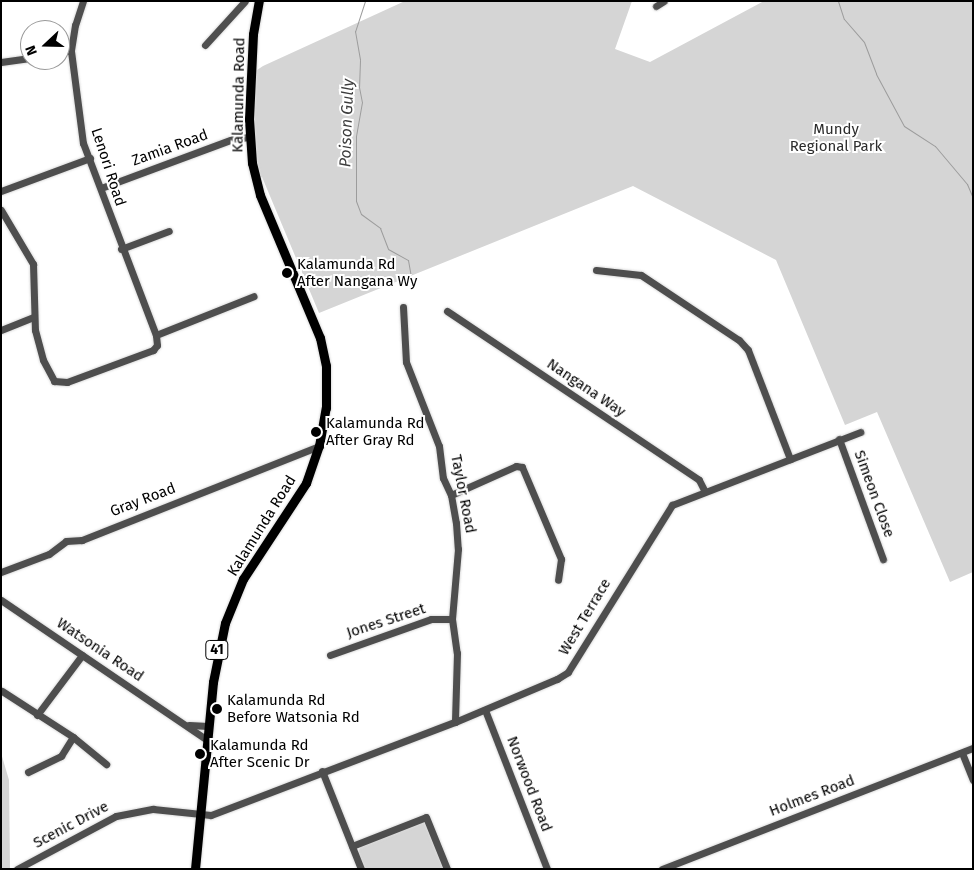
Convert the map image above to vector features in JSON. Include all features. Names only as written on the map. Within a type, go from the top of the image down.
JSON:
[{"type":"main road","name":"Kalamunda Road","points":[[195,869],[206,740],[217,650],[230,608],[243,579],[300,494],[314,463],[319,446],[327,397],[323,348],[260,195],[249,137],[254,34],[259,1]]},
{"type":"street","name":"Lenori Road","points":[[83,1],[75,25],[71,51],[83,143],[101,188],[121,249],[156,335]]},
{"type":"street","points":[[205,45],[245,1]]},
{"type":"street","points":[[656,6],[664,1]]},
{"type":"street","points":[[1,62],[20,59]]},
{"type":"street","name":"Zamia Road","points":[[101,188],[233,139],[249,137]]},
{"type":"street","points":[[1,191],[90,158]]},
{"type":"street","points":[[1,210],[33,264],[34,317],[43,360],[54,381],[67,382],[153,350],[157,345],[156,335],[254,296]]},
{"type":"street","points":[[121,249],[169,231]]},
{"type":"street","points":[[596,270],[641,276],[739,340],[748,350],[790,459]]},
{"type":"street","name":"Taylor Road","points":[[403,307],[406,362],[439,446],[444,485],[452,496],[458,548],[452,619],[458,653],[456,722]]},
{"type":"street","name":"Nangana Way","points":[[447,312],[699,480],[705,492]]},
{"type":"street","points":[[1,330],[34,317]]},
{"type":"street","name":"West Terrace","points":[[200,813],[204,809],[217,811],[456,722],[568,672],[661,518],[672,504],[860,432]]},
{"type":"street","name":"Simeon Close","points":[[839,439],[883,559]]},
{"type":"street","name":"Gray Road","points":[[1,572],[45,555],[66,541],[82,540],[299,456],[319,446]]},
{"type":"street","points":[[299,456],[314,463]]},
{"type":"street","points":[[452,496],[516,466],[522,467],[561,559],[558,580]]},
{"type":"street","name":"Watsonia Road","points":[[1,600],[184,722],[206,740]]},
{"type":"street","name":"Jones Street","points":[[330,655],[431,620],[452,619]]},
{"type":"street","points":[[37,715],[82,655]]},
{"type":"street","points":[[2,691],[73,737],[106,764]]},
{"type":"street","name":"Norwood Road","points":[[485,710],[547,869]]},
{"type":"street","name":"Watsonia Road","points":[[184,722],[199,728],[208,726]]},
{"type":"street","points":[[28,772],[62,756],[73,737]]},
{"type":"street","name":"Holmes Road","points":[[662,869],[973,748]]},
{"type":"street","points":[[962,753],[973,780]]},
{"type":"street","points":[[322,771],[361,869]]},
{"type":"street","name":"Scenic Drive","points":[[18,869],[116,816],[146,809],[200,813]]},
{"type":"street","points":[[352,846],[426,817],[447,869]]},
{"type":"green space","name":"Mundy Regional Park","points":[[405,1],[632,1],[615,49],[650,62],[764,1],[973,1],[973,572],[950,582],[877,412],[845,425],[776,260],[633,186],[319,313],[262,177],[254,178],[251,74],[263,66]]},
{"type":"green space","points":[[1,753],[9,780],[10,869],[1,869]]},
{"type":"green space","points":[[425,821],[444,869],[365,869],[358,852],[361,846]]},
{"type":"waterway","name":"Poison Gully","points":[[365,1],[355,31],[360,60],[359,87],[362,102],[356,136],[356,201],[361,214],[380,228],[388,249],[408,260],[412,283]]},
{"type":"waterway","points":[[838,1],[844,19],[864,42],[876,74],[904,126],[935,146],[967,184],[973,198]]},
{"type":"place","name":"Kalamunda Rd After Nangana Wy","points":[[287,273]]},
{"type":"place","name":"Kalamunda Rd After Gray Rd","points":[[316,432]]},
{"type":"place","name":"Kalamunda Rd Before Watsonia Rd","points":[[217,709]]},
{"type":"place","name":"Kalamunda Rd After Scenic Dr","points":[[200,754]]}]
